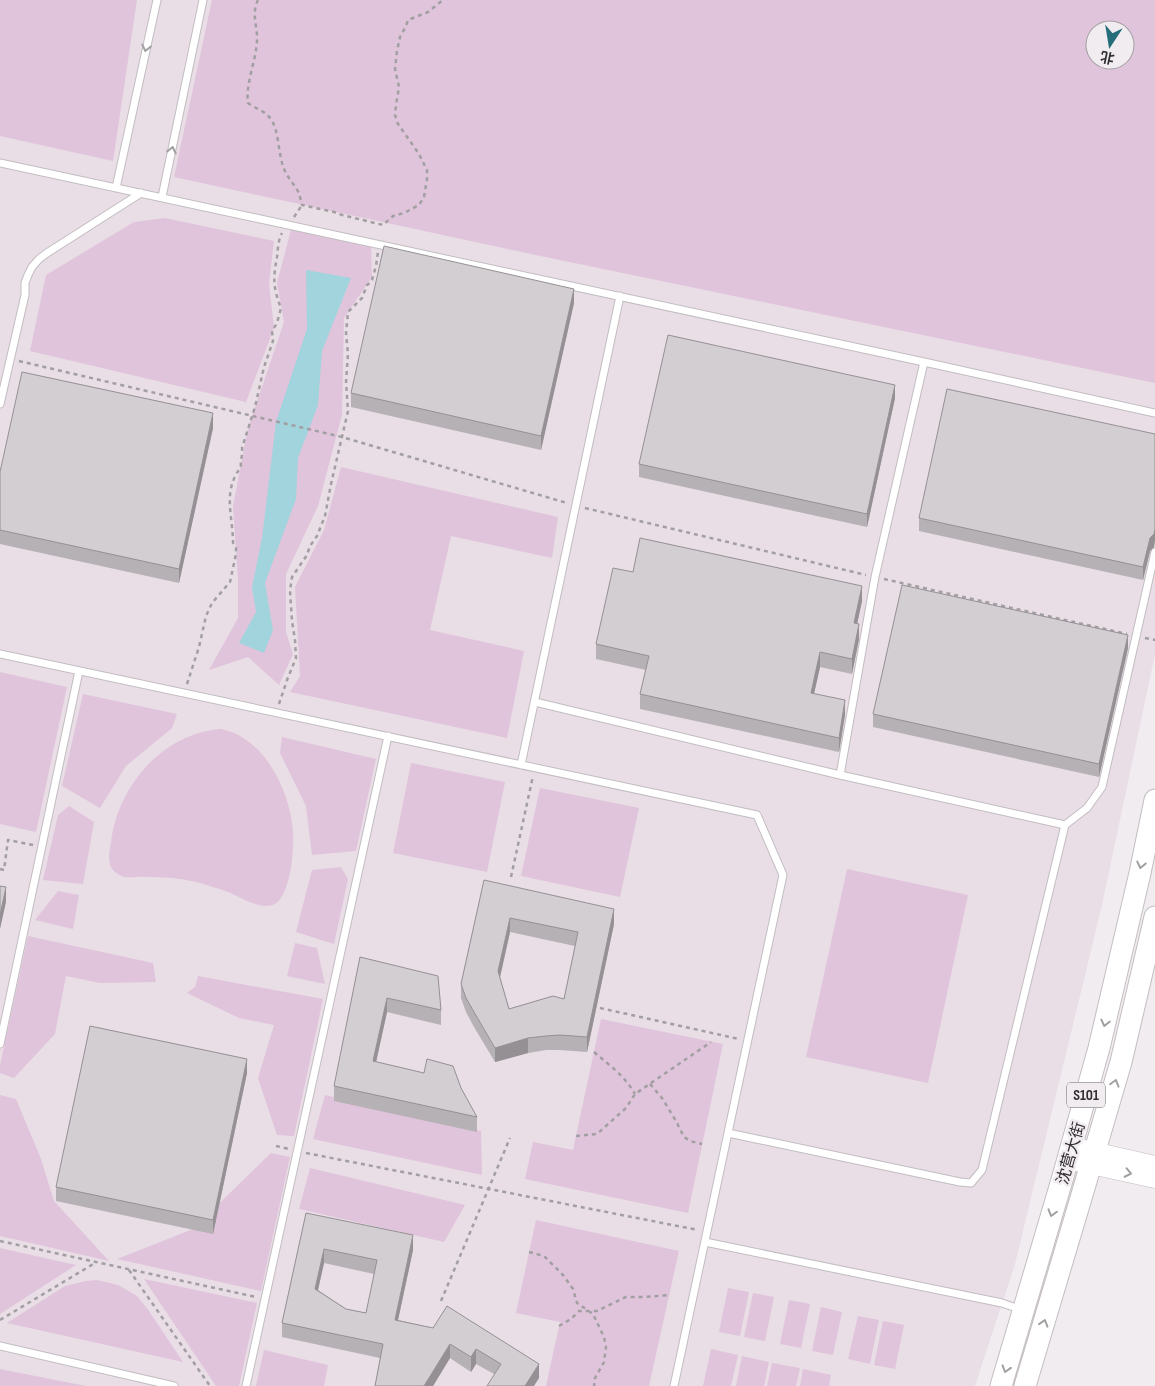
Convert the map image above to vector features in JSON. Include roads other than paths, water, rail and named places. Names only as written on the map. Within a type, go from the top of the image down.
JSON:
[{"type":"main road","name":"沈营大街","points":[[1001,1386],[1099,1048],[1155,800]]},
{"type":"main road","name":"沈营大街","points":[[1025,1386],[1121,1062],[1155,917]]},
{"type":"street","points":[[1069,1153],[1093,1158],[1155,1165]]},
{"type":"street","points":[[1093,1158],[1155,1179]]},
{"type":"lane","points":[[116,188],[157,0]]},
{"type":"lane","points":[[162,198],[203,0]]},
{"type":"lane","points":[[0,162],[1155,413]]},
{"type":"lane","points":[[0,404],[25,283],[32,268],[47,253],[142,193]]},
{"type":"lane","points":[[522,765],[620,296]]},
{"type":"lane","points":[[840,775],[875,577],[924,362]]},
{"type":"lane","points":[[728,1133],[960,1182],[971,1183],[982,1170],[1065,825],[1087,808],[1102,787],[1155,552]]},
{"type":"lane","points":[[0,654],[757,815],[783,875],[674,1386]]},
{"type":"lane","points":[[0,1044],[79,671]]},
{"type":"lane","points":[[535,702],[840,775],[1065,825]]},
{"type":"lane","points":[[246,1386],[388,736]]},
{"type":"lane","points":[[705,1242],[1002,1303],[1023,1310]]},
{"type":"lane","points":[[0,1346],[174,1386]]},
{"type":"water","points":[[306,270],[351,278],[322,351],[318,405],[298,458],[296,499],[265,583],[273,630],[264,653],[239,643],[256,612],[252,587],[262,538],[276,422],[307,329]]}]
